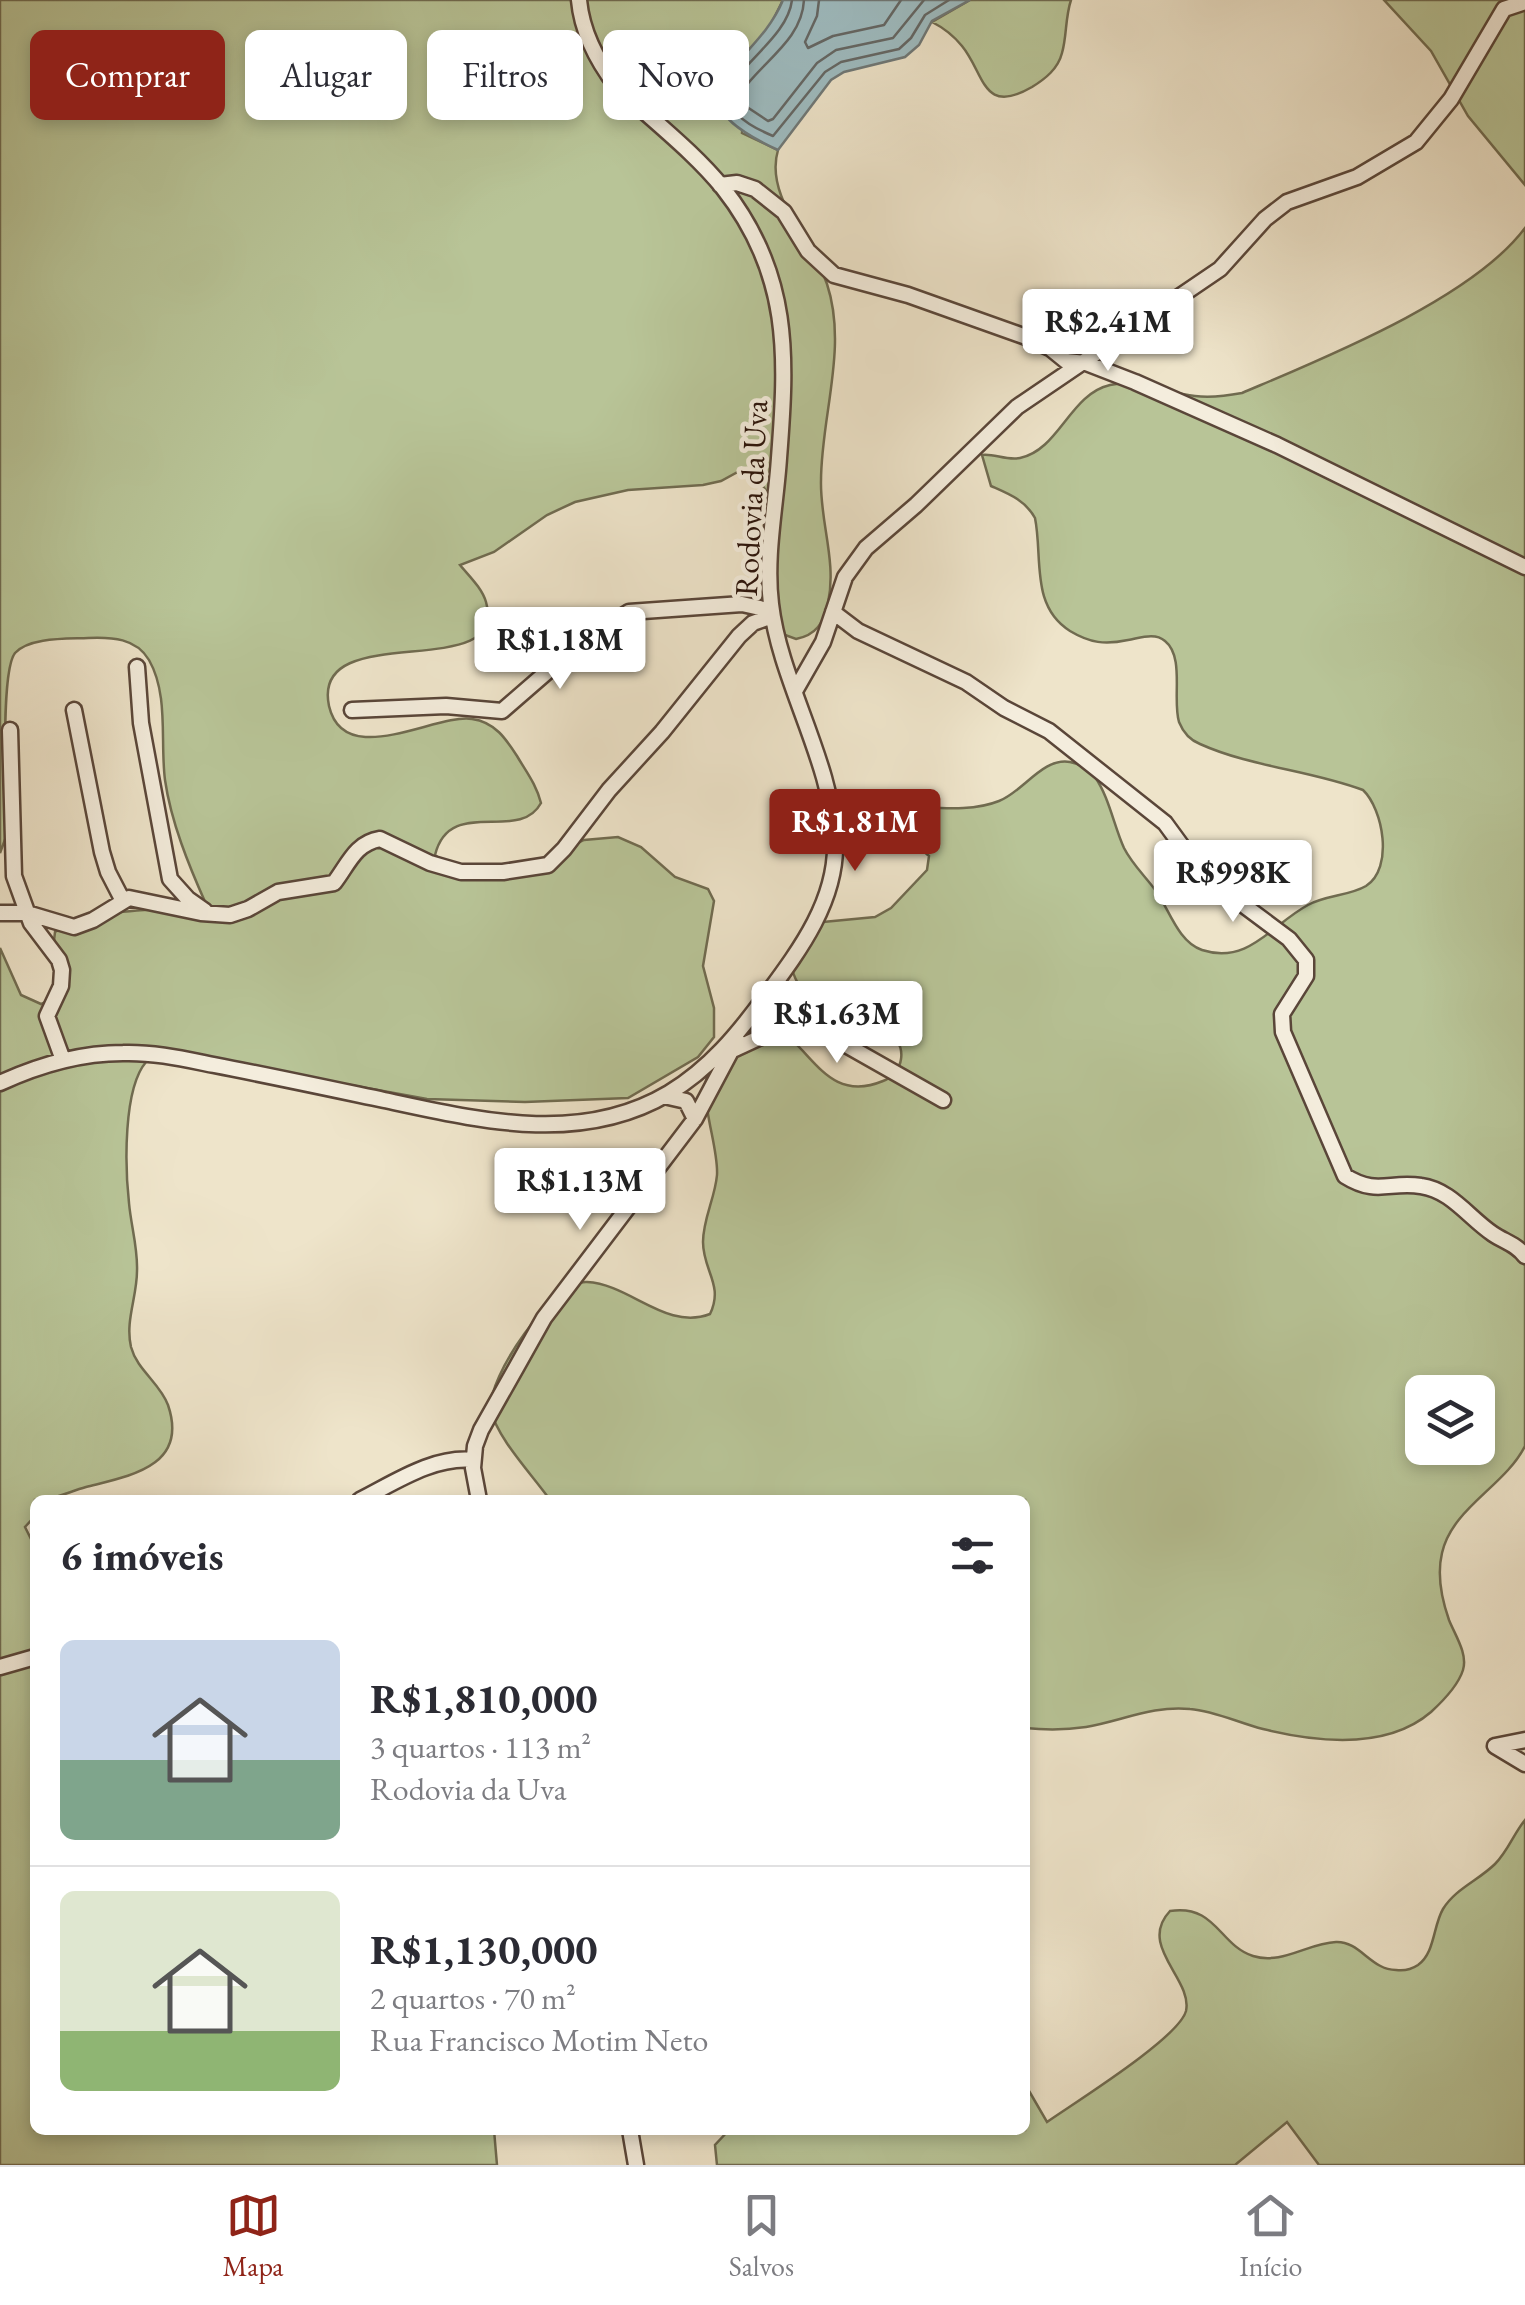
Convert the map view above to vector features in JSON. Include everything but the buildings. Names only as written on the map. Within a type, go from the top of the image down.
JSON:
[{"type":"street","name":"Rodovia da Uva","points":[[0,1083],[62,1060],[121,1052],[167,1056],[461,1116],[535,1125],[604,1118],[664,1096],[700,1072],[742,1028],[816,922],[830,889],[833,818],[772,616],[770,570],[786,370],[774,287],[744,219],[720,185],[617,88],[604,70],[586,34],[580,0]]},
{"type":"street","points":[[795,691],[823,642],[844,577],[866,548],[1017,406],[1220,269],[1287,202],[1357,178],[1416,142],[1467,75],[1504,9],[1525,2]]},
{"type":"street","points":[[720,185],[737,183],[754,189],[784,212],[808,251],[834,276],[908,295],[1050,348],[1066,361],[1086,363],[1276,445],[1525,568]]},
{"type":"street","points":[[352,710],[446,706],[502,712],[578,645],[630,612],[742,604],[772,616]]},
{"type":"street","points":[[833,612],[858,631],[966,682],[1004,708],[1049,731],[1165,823],[1203,875],[1290,938],[1306,960],[1306,976],[1282,1014],[1283,1032],[1345,1176],[1361,1186],[1386,1190],[1402,1185],[1424,1186],[1448,1196],[1494,1235],[1518,1246],[1525,1256]]},
{"type":"street","points":[[0,913],[27,914],[74,927],[93,920],[122,900],[137,899],[210,914],[238,913],[278,892],[334,883],[357,849],[380,838],[430,863],[461,872],[504,872],[548,864],[739,636],[752,623],[772,616]]},
{"type":"street","points":[[137,666],[141,723],[170,879],[188,900],[210,914]]},
{"type":"street","points":[[74,710],[102,852],[122,900]]},
{"type":"street","points":[[10,730],[14,876],[27,914],[60,960],[61,986],[47,1016],[62,1060]]},
{"type":"street","points":[[0,867],[14,876]]},
{"type":"street","points":[[732,1050],[792,1021],[808,1021],[834,1040],[943,1100]]},
{"type":"street","points":[[478,1495],[473,1460],[481,1430],[544,1318],[695,1119],[742,1028]]},
{"type":"street","points":[[664,1096],[686,1101],[695,1119]]},
{"type":"street","points":[[370,1495],[418,1471],[456,1458],[473,1460]]},
{"type":"street","points":[[0,1667],[30,1658]]},
{"type":"street","points":[[1525,1740],[1495,1746],[1525,1764]]},
{"type":"street","points":[[631,2135],[636,2165]]},
{"type":"green space","points":[[0,0],[783,0],[769,28],[750,49],[749,60],[749,30],[603,30],[603,120],[743,120],[742,133],[778,150],[778,185],[820,268],[833,308],[834,357],[821,481],[830,588],[821,622],[814,631],[796,639],[777,632],[769,496],[745,468],[721,481],[628,490],[575,502],[547,515],[494,552],[460,565],[484,597],[486,627],[469,641],[349,664],[331,679],[329,706],[338,725],[353,735],[393,735],[456,719],[472,719],[493,728],[509,743],[541,803],[531,815],[517,820],[455,827],[443,837],[435,855],[456,872],[523,870],[584,840],[618,837],[641,847],[675,877],[708,889],[714,901],[703,966],[714,1008],[714,1037],[698,1057],[628,1098],[525,1102],[427,1099],[279,1072],[161,1057],[146,1062],[133,1090],[127,1129],[128,1188],[137,1262],[130,1337],[138,1363],[168,1405],[170,1442],[163,1455],[136,1473],[62,1495],[30,1495],[30,1522],[25,1527],[30,1537],[30,2135],[494,2135],[497,2165],[0,2165],[0,948],[21,995],[41,1004],[51,999],[54,991],[55,932],[109,913],[206,904],[181,844],[168,796],[159,688],[149,660],[137,647],[114,639],[49,640],[30,644],[15,653],[7,685],[7,834],[0,853]]},
{"type":"green space","points":[[970,0],[1071,0],[1064,47],[1054,69],[1016,95],[994,94],[959,42],[932,22]]},
{"type":"green space","points":[[1384,0],[1525,0],[1525,185],[1468,116],[1431,51]]},
{"type":"green space","points":[[1525,228],[1525,1446],[1505,1473],[1456,1523],[1442,1553],[1442,1596],[1464,1658],[1454,1687],[1431,1712],[1413,1724],[1372,1738],[1284,1734],[1209,1712],[1177,1708],[1078,1728],[1030,1728],[1030,1495],[546,1495],[508,1444],[491,1410],[499,1376],[541,1313],[573,1286],[587,1282],[618,1290],[678,1316],[710,1314],[714,1304],[714,1286],[703,1242],[717,1175],[705,1088],[712,1064],[743,1036],[763,1027],[788,1037],[821,1070],[847,1085],[883,1081],[899,1066],[900,1046],[893,1036],[868,1020],[813,999],[798,983],[790,962],[808,928],[823,922],[875,917],[891,908],[927,870],[929,856],[921,849],[850,840],[841,826],[848,814],[886,807],[982,806],[1008,797],[1051,765],[1077,764],[1100,785],[1124,848],[1156,891],[1180,933],[1194,946],[1219,953],[1247,947],[1315,902],[1352,892],[1375,877],[1383,853],[1382,838],[1376,810],[1363,790],[1219,752],[1196,742],[1179,722],[1175,657],[1165,641],[1152,636],[1098,642],[1077,635],[1057,621],[1043,595],[1035,518],[1021,502],[991,486],[982,455],[1015,459],[1033,453],[1085,399],[1110,385],[1142,385],[1201,397],[1242,393],[1434,302],[1501,254]]},
{"type":"green space","points":[[1525,1820],[1525,2165],[1319,2165],[1287,2122],[1235,2165],[717,2165],[715,2145],[724,2135],[1030,2135],[1030,2093],[1047,2122],[1146,2053],[1179,2023],[1186,2011],[1186,1999],[1162,1950],[1160,1937],[1170,1911],[1185,1910],[1208,1919],[1232,1943],[1253,1956],[1274,1958],[1336,1942],[1352,1946],[1387,1969],[1402,1970],[1424,1960],[1448,1902],[1504,1853]]},
{"type":"water","points":[[783,0],[970,0],[932,21],[919,45],[905,57],[844,72],[831,80],[778,150],[731,120],[749,120],[749,49]]}]
